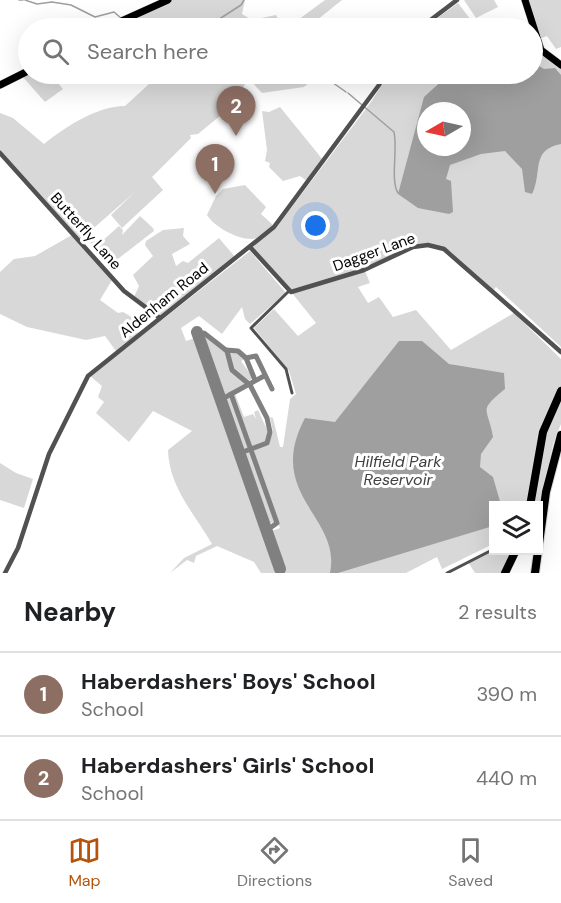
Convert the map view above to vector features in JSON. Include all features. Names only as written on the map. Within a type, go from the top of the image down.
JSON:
[{"type":"highway","points":[[531,501],[543,432],[561,391]]},
{"type":"highway","points":[[537,573],[546,492],[561,435]]},
{"type":"highway","points":[[537,573],[561,449]]},
{"type":"highway","points":[[505,573],[514,555]]},
{"type":"main road","points":[[126,18],[168,0]]},
{"type":"main road","points":[[525,0],[531,18]]},
{"type":"main road","points":[[543,52],[561,65]]},
{"type":"main road","points":[[0,85],[18,76]]},
{"type":"street","points":[[433,18],[457,0]]},
{"type":"street","name":"Aldenham Road","points":[[5,573],[18,548],[49,454],[86,379],[274,227],[378,84]]},
{"type":"street","name":"Butterfly Lane","points":[[0,153],[124,291],[160,318]]},
{"type":"street","points":[[250,247],[289,291],[251,328],[285,367],[292,393]]},
{"type":"street","name":"Dagger Lane","points":[[289,291],[355,273],[413,247],[439,248],[452,254],[561,352]]},
{"type":"street","points":[[447,573],[489,552]]},
{"type":"shaded area","points":[[172,0],[245,0],[242,14],[249,18],[132,18]]},
{"type":"shaded area","points":[[325,0],[342,0],[320,18],[301,18]]},
{"type":"shaded area","points":[[464,0],[494,0],[498,7],[476,18]]},
{"type":"shaded area","points":[[528,0],[561,0],[561,47],[556,49],[547,36],[543,38],[543,18],[533,18]]},
{"type":"shaded area","points":[[458,3],[469,18],[438,18]]},
{"type":"shaded area","points":[[276,15],[278,18],[262,18]]},
{"type":"shaded area","points":[[543,53],[561,68],[561,347],[496,287],[494,290],[443,247],[418,245],[368,268],[290,290],[252,248],[276,228],[383,84],[543,84]]},
{"type":"shaded area","points":[[29,84],[59,84],[63,89],[45,102]]},
{"type":"shaded area","points":[[149,84],[245,84],[235,104],[240,111],[228,122],[221,115],[198,134],[190,135],[191,138],[152,177],[163,190],[122,228],[111,215],[135,192],[80,240],[0,151],[0,113],[13,118],[44,144],[71,125],[93,114],[125,106]]},
{"type":"shaded area","points":[[254,84],[308,84],[304,87],[262,93]]},
{"type":"shaded area","points":[[280,107],[323,160],[307,181],[300,176],[283,181],[269,167],[270,163],[265,161],[267,150],[262,111],[269,112]]},
{"type":"shaded area","points":[[245,185],[266,207],[261,214],[274,226],[258,238],[245,238],[230,233],[216,225],[207,215],[216,196],[223,189]]},
{"type":"shaded area","points":[[140,216],[154,231],[110,265],[89,241],[88,236],[92,233],[101,242],[119,226],[123,230],[122,235]]},
{"type":"shaded area","points":[[184,228],[183,236],[190,244],[172,254],[176,266],[183,261],[188,263],[219,238],[235,257],[160,316],[134,297],[139,286],[133,275],[153,256],[145,245],[146,241],[163,230]]},
{"type":"shaded area","points":[[72,235],[112,280],[100,300],[118,313],[123,312],[137,320],[135,323],[139,327],[135,330],[138,333],[116,351],[105,336],[86,340],[27,327],[0,314],[0,272],[14,259],[35,256]]},
{"type":"shaded area","points":[[250,251],[286,293],[250,324],[245,319],[242,307],[222,334],[199,316],[181,328],[186,341],[195,338],[276,571],[284,568],[271,531],[280,528],[277,521],[269,524],[226,400],[235,394],[244,417],[253,414],[256,419],[254,412],[258,410],[269,434],[267,442],[273,432],[270,417],[273,418],[280,447],[283,447],[290,399],[296,394],[289,371],[254,328],[274,309],[298,336],[316,323],[292,293],[365,271],[370,283],[358,287],[368,303],[379,297],[393,317],[416,310],[451,350],[514,313],[561,359],[561,388],[533,465],[528,501],[489,501],[489,546],[442,569],[437,557],[406,573],[261,573],[254,562],[217,546],[196,556],[194,563],[187,560],[170,573],[184,558],[212,544],[178,488],[169,463],[168,450],[192,431],[153,411],[129,442],[96,413],[104,402],[98,397],[102,386],[90,376]]},
{"type":"shaded area","points":[[204,334],[226,352],[232,371],[245,384],[226,395],[223,394]]},
{"type":"shaded area","points":[[235,351],[245,359],[241,361],[253,378],[247,382],[233,370],[229,352]]},
{"type":"shaded area","points":[[561,393],[561,424],[553,444],[542,501],[533,501],[538,455]]},
{"type":"shaded area","points":[[0,463],[16,473],[33,479],[24,508],[0,500]]},
{"type":"shaded area","points":[[489,552],[489,555],[513,555],[504,573],[475,573],[468,562]]},
{"type":"water","points":[[543,68],[555,68],[561,75],[561,144],[551,147],[541,157],[532,194],[525,192],[522,169],[505,151],[481,154],[450,165],[446,179],[451,181],[453,212],[449,214],[418,208],[398,194],[417,123],[417,156],[471,156],[471,102],[423,102],[424,97],[438,84],[543,84]]},
{"type":"water","name":"Hilfield Park Reservoir","points":[[399,341],[422,341],[449,364],[504,373],[505,389],[491,402],[487,410],[493,437],[481,454],[480,467],[493,477],[500,501],[489,501],[489,527],[338,573],[330,573],[331,553],[325,536],[298,486],[293,467],[295,444],[305,418],[335,422]]},
{"type":"waterway","points":[[25,0],[37,4],[52,2],[71,5],[95,17],[114,12],[121,18]]},
{"type":"waterway","points":[[221,18],[241,5],[244,0]]},
{"type":"waterway","points":[[335,84],[346,92]]},
{"type":"waterway","points":[[348,93],[394,132],[395,181],[398,193]]},
{"type":"taxiway","points":[[199,337],[204,333],[227,351],[232,370],[250,385],[267,418],[270,432],[267,443],[240,453]]},
{"type":"taxiway","points":[[226,350],[238,351],[246,358],[256,356],[272,389]]},
{"type":"taxiway","points":[[246,358],[255,380]]},
{"type":"taxiway","points":[[219,396],[224,398],[264,376]]},
{"type":"taxiway","points":[[231,394],[277,523],[270,528],[265,526]]},
{"type":"runway","points":[[197,332],[280,569]]},
{"type":"place","name":"Haberdashers' Girls' School","points":[[236,136]]},
{"type":"place","name":"Haberdashers' Boys' School","points":[[215,194]]}]
